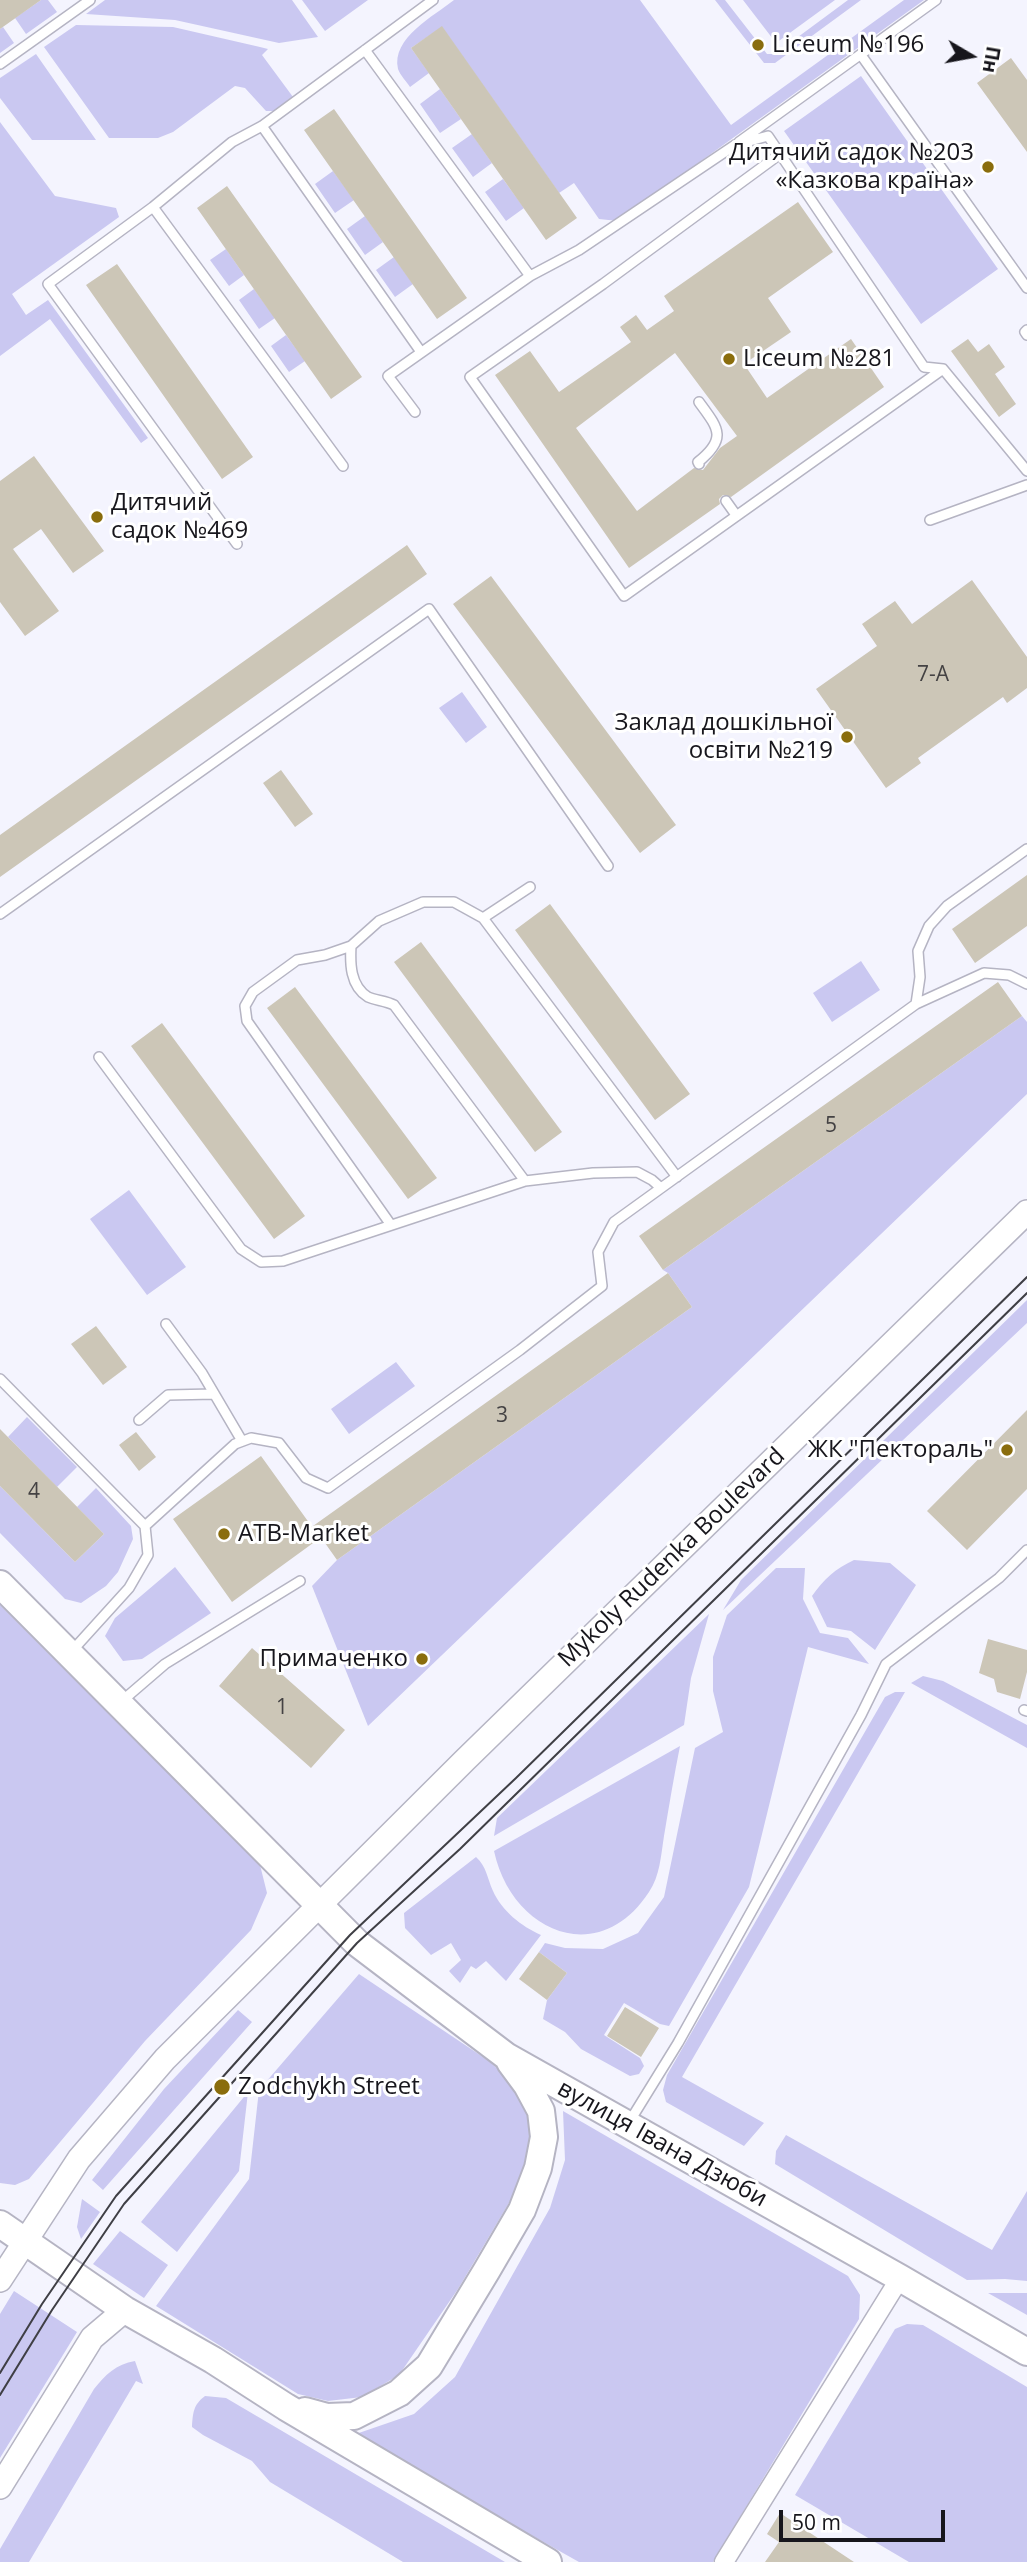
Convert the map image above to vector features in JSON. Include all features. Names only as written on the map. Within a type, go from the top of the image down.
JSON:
[{"type":"main road","points":[[0,1584],[319,1905]]},
{"type":"main road","name":"вулиця Івана Дзюби","points":[[319,1905],[368,1953],[506,2056],[1027,2352]]},
{"type":"main road","points":[[286,2407],[327,2417],[354,2416],[399,2393],[429,2366],[522,2210],[538,2168],[544,2137],[541,2111],[527,2085],[506,2056]]},
{"type":"main road","points":[[0,2224],[125,2310],[548,2562]]},
{"type":"street","name":"Mykoly Rudenka Boulevard","points":[[0,2280],[79,2159],[165,2059],[1027,1212]]},
{"type":"street","points":[[724,2562],[900,2278]]},
{"type":"street","points":[[0,2487],[92,2338],[125,2310]]},
{"type":"lane","points":[[0,64],[90,0]]},
{"type":"lane","points":[[237,544],[48,284],[153,207],[232,142],[262,126],[433,0]]},
{"type":"lane","points":[[415,412],[388,376],[530,276],[579,250],[735,145],[936,0]]},
{"type":"lane","points":[[365,50],[530,276]]},
{"type":"lane","points":[[861,55],[1027,288]]},
{"type":"lane","points":[[262,126],[421,352]]},
{"type":"lane","points":[[735,145],[768,136],[924,367],[943,369],[1027,471]]},
{"type":"lane","points":[[780,154],[603,284],[470,377],[624,596],[943,369]]},
{"type":"lane","points":[[153,207],[343,466]]},
{"type":"lane","points":[[699,402],[716,425],[718,435],[715,445],[698,461],[699,464]]},
{"type":"lane","points":[[930,520],[1027,485]]},
{"type":"lane","points":[[726,501],[736,515]]},
{"type":"lane","points":[[0,914],[429,609],[608,866]]},
{"type":"lane","points":[[916,1004],[920,977],[918,951],[929,926],[947,906],[1027,849]]},
{"type":"lane","points":[[483,918],[530,887]]},
{"type":"lane","points":[[391,1225],[247,1021],[245,1006],[253,992],[297,960],[325,956],[351,946],[379,920],[423,902],[454,902],[483,918],[677,1177]]},
{"type":"lane","points":[[351,946],[349,966],[356,983],[368,997],[382,999],[394,1005],[525,1181]]},
{"type":"lane","points":[[145,1526],[235,1444],[251,1438],[279,1443],[306,1478],[328,1488],[520,1350],[602,1286],[598,1252],[614,1222],[916,1004],[984,973],[1009,975],[1027,984]]},
{"type":"lane","points":[[99,1057],[241,1249],[261,1262],[283,1261],[525,1181],[593,1173],[637,1172],[661,1188]]},
{"type":"lane","points":[[166,1324],[214,1394],[242,1441]]},
{"type":"lane","points":[[0,1379],[145,1526],[148,1555],[129,1588],[69,1653]]},
{"type":"lane","points":[[139,1420],[168,1395],[214,1394]]},
{"type":"lane","points":[[627,2125],[678,2043],[861,1714],[883,1668],[999,1578],[1027,1550]]},
{"type":"lane","points":[[118,1704],[164,1664],[300,1581]]},
{"type":"shaded area","points":[[41,0],[48,0],[57,12],[26,34],[15,18]]},
{"type":"shaded area","points":[[105,0],[292,0],[318,37],[279,43],[175,20],[86,14]]},
{"type":"shaded area","points":[[302,0],[368,0],[325,31]]},
{"type":"shaded area","points":[[454,0],[640,0],[731,125],[904,0],[924,0],[618,221],[599,219],[574,183],[559,193],[442,27],[411,48],[429,73],[410,87],[400,74],[398,58],[407,38]]},
{"type":"shaded area","points":[[715,0],[725,0],[767,54],[775,54],[848,0],[861,0],[775,63],[764,63]]},
{"type":"shaded area","points":[[743,0],[835,0],[776,43]]},
{"type":"shaded area","points":[[76,25],[173,27],[268,49],[262,55],[293,97],[274,111],[266,111],[245,88],[235,86],[173,132],[158,138],[109,138],[44,47]]},
{"type":"shaded area","points":[[3,27],[14,43],[0,53],[0,29]]},
{"type":"shaded area","points":[[36,54],[96,140],[32,140],[0,98],[0,78]]},
{"type":"shaded area","points":[[861,76],[998,269],[921,324],[784,131]]},
{"type":"shaded area","points":[[440,89],[461,119],[440,133],[420,104]]},
{"type":"shaded area","points":[[0,122],[55,196],[116,208],[119,217],[12,294],[26,315],[48,300],[148,438],[141,443],[50,319],[0,356]]},
{"type":"shaded area","points":[[472,134],[492,163],[473,177],[452,148]]},
{"type":"shaded area","points":[[333,171],[354,200],[335,213],[315,184]]},
{"type":"shaded area","points":[[503,179],[524,208],[506,221],[485,192]]},
{"type":"shaded area","points":[[365,216],[383,242],[365,255],[347,229]]},
{"type":"shaded area","points":[[226,249],[244,275],[229,286],[210,260]]},
{"type":"shaded area","points":[[394,257],[413,284],[395,297],[376,270]]},
{"type":"shaded area","points":[[254,289],[275,318],[259,329],[239,300]]},
{"type":"shaded area","points":[[286,335],[305,361],[289,372],[271,346]]},
{"type":"shaded area","points":[[462,692],[487,727],[466,743],[439,708]]},
{"type":"shaded area","points":[[861,961],[880,990],[832,1022],[813,993]]},
{"type":"shaded area","points":[[1022,1016],[1027,1022],[1027,1094],[368,1726],[312,1586],[337,1560],[692,1307],[663,1270]]},
{"type":"shaded area","points":[[129,1190],[186,1267],[147,1295],[90,1219]]},
{"type":"shaded area","points":[[1027,1300],[1027,1323],[723,1610],[741,1580]]},
{"type":"shaded area","points":[[396,1362],[415,1386],[349,1434],[331,1409]]},
{"type":"shaded area","points":[[27,1417],[77,1467],[57,1487],[8,1437]]},
{"type":"shaded area","points":[[0,1486],[75,1562],[104,1534],[77,1507],[96,1488],[131,1526],[133,1539],[118,1572],[106,1586],[81,1603],[65,1599],[0,1533]]},
{"type":"shaded area","points":[[854,1560],[890,1563],[916,1585],[875,1650],[851,1631],[827,1627],[812,1596],[830,1575]]},
{"type":"shaded area","points":[[175,1567],[211,1613],[142,1659],[123,1661],[105,1636],[115,1618]]},
{"type":"shaded area","points":[[776,1568],[805,1568],[803,1599],[820,1633],[848,1638],[869,1664],[808,1647],[749,1887],[669,2026],[660,2024],[624,2003],[604,2035],[640,2058],[644,2066],[639,2074],[630,2076],[581,2049],[565,2032],[543,2019],[547,2000],[567,1973],[539,1952],[545,1943],[565,1948],[603,1949],[638,1933],[664,1897],[695,1748],[723,1732],[713,1691],[713,1657],[727,1615]]},
{"type":"shaded area","points":[[0,1605],[260,1865],[267,1893],[251,1930],[145,2041],[29,2179],[15,2185],[0,2183]]},
{"type":"shaded area","points":[[709,1614],[691,1678],[684,1725],[494,1836],[497,1818]]},
{"type":"shaded area","points":[[923,1676],[943,1681],[1027,1725],[1027,1748],[911,1683]]},
{"type":"shaded area","points":[[895,1692],[905,1692],[682,2077],[764,2123],[744,2146],[666,2102],[663,2090],[667,2075],[885,1697]]},
{"type":"shaded area","points":[[680,1746],[660,1865],[649,1892],[628,1916],[606,1930],[582,1934],[559,1931],[537,1920],[518,1902],[503,1879],[494,1851]]},
{"type":"shaded area","points":[[476,1857],[485,1869],[501,1905],[519,1922],[541,1935],[506,1981],[486,1961],[476,1969],[471,1966],[460,1983],[449,1971],[461,1960],[451,1943],[431,1955],[405,1928],[404,1913]]},
{"type":"shaded area","points":[[359,1974],[489,2061],[522,2091],[534,2132],[522,2181],[458,2289],[399,2375],[362,2397],[328,2401],[298,2394],[156,2306],[249,2179],[259,2090]]},
{"type":"shaded area","points":[[238,2010],[252,2022],[103,2190],[92,2180],[164,2089]]},
{"type":"shaded area","points":[[248,2092],[239,2171],[177,2252],[141,2222]]},
{"type":"shaded area","points":[[563,2111],[848,2276],[860,2295],[859,2319],[713,2562],[579,2562],[353,2435],[414,2414],[455,2377],[550,2208],[565,2160]]},
{"type":"shaded area","points":[[786,2135],[992,2250],[1027,2191],[1027,2281],[967,2280],[775,2164],[776,2151]]},
{"type":"shaded area","points":[[82,2199],[100,2212],[81,2239],[77,2227]]},
{"type":"shaded area","points":[[120,2231],[168,2265],[144,2298],[93,2264]]},
{"type":"shaded area","points":[[14,2291],[77,2332],[0,2458],[0,2314]]},
{"type":"shaded area","points":[[988,2293],[1027,2293],[1027,2315]]},
{"type":"shaded area","points":[[907,2324],[923,2325],[1027,2387],[1027,2562],[909,2562],[795,2495],[895,2329]]},
{"type":"shaded area","points":[[135,2361],[143,2384],[136,2381],[29,2562],[0,2562],[0,2549],[94,2389],[112,2371]]},
{"type":"shaded area","points":[[205,2396],[226,2398],[505,2562],[403,2562],[270,2482],[252,2461],[192,2427],[194,2410]]},
{"type":"building","points":[[0,0],[41,0],[0,29]]},
{"type":"building","points":[[442,26],[577,218],[546,240],[411,48]]},
{"type":"building","points":[[1011,58],[1027,80],[1027,152],[977,83]]},
{"type":"building","points":[[334,109],[467,298],[437,319],[304,130]]},
{"type":"building","points":[[227,186],[362,377],[331,399],[197,208]]},
{"type":"building","points":[[798,202],[833,252],[768,298],[791,332],[744,364],[767,398],[851,339],[884,387],[731,497],[723,495],[719,499],[720,504],[629,568],[495,375],[530,351],[559,392],[631,342],[620,327],[636,315],[647,330],[674,311],[664,296]],"holes":[[[675,353],[737,436],[720,448],[703,470],[694,468],[637,511],[576,428]]]},
{"type":"building","points":[[117,264],[253,457],[222,479],[86,285]]},
{"type":"building","points":[[968,339],[978,352],[989,344],[1005,367],[995,374],[1016,404],[999,417],[951,351]]},
{"type":"building","points":[[34,456],[104,551],[73,573],[41,529],[13,549],[59,611],[25,636],[0,602],[0,481]]},
{"type":"building","points":[[407,545],[427,574],[0,877],[0,835]]},
{"type":"building","points":[[491,576],[676,825],[640,853],[453,604]]},
{"type":"building","points":[[972,580],[1027,657],[1027,688],[1007,703],[1003,697],[918,758],[921,763],[886,788],[816,689],[877,646],[862,624],[895,601],[912,624]]},
{"type":"building","points":[[281,770],[313,814],[295,827],[263,783]]},
{"type":"building","points":[[1027,875],[1027,926],[975,963],[952,929]]},
{"type":"building","points":[[550,904],[690,1094],[655,1120],[515,930]]},
{"type":"building","points":[[421,942],[562,1132],[535,1152],[394,962]]},
{"type":"building","points":[[998,982],[1022,1016],[663,1270],[639,1236]]},
{"type":"building","points":[[295,987],[437,1178],[408,1199],[267,1008]]},
{"type":"building","points":[[162,1023],[305,1216],[274,1239],[131,1046]]},
{"type":"building","points":[[668,1273],[692,1307],[337,1560],[313,1526]]},
{"type":"building","points":[[96,1326],[127,1367],[103,1385],[71,1344]]},
{"type":"building","name":"ЖК \"Пектораль\"","points":[[1027,1410],[1027,1489],[967,1550],[927,1511]]},
{"type":"building","points":[[0,1429],[104,1534],[75,1562],[0,1486]]},
{"type":"building","points":[[136,1432],[156,1457],[139,1471],[119,1445]]},
{"type":"building","points":[[261,1456],[320,1538],[232,1602],[173,1519]]},
{"type":"building","points":[[988,1639],[1027,1650],[1027,1672],[1020,1699],[997,1692],[994,1679],[979,1673]]},
{"type":"building","points":[[252,1648],[345,1730],[311,1768],[219,1686]]},
{"type":"building","points":[[539,1952],[567,1973],[547,2000],[519,1979]]},
{"type":"building","points":[[625,2007],[659,2028],[641,2057],[607,2036]]},
{"type":"building","points":[[780,2513],[854,2562],[765,2562],[779,2542],[767,2534]]},
{"type":"tram line","points":[[0,2373],[42,2304],[116,2196],[350,1935],[516,1778],[1027,1277]]},
{"type":"tram line","points":[[0,2395],[52,2310],[124,2204],[357,1943],[460,1849],[1027,1293]]},
{"type":"place","name":"Liceum №196","points":[[758,45]]},
{"type":"place","name":"Дитячий садок №203 «Казкова країна»","points":[[988,167]]},
{"type":"place","name":"Liceum №281","points":[[729,359]]},
{"type":"place","name":"Дитячий садок №469","points":[[97,517]]},
{"type":"place","name":"Заклад дошкільної освіти №219","points":[[847,737]]},
{"type":"place","name":"ЖК \"Пектораль\"","points":[[1007,1450]]},
{"type":"place","name":"ATB-Market","points":[[224,1534]]},
{"type":"place","name":"Примаченко","points":[[422,1659]]},
{"type":"place","name":"Zodchykh Street","points":[[222,2087]]}]
